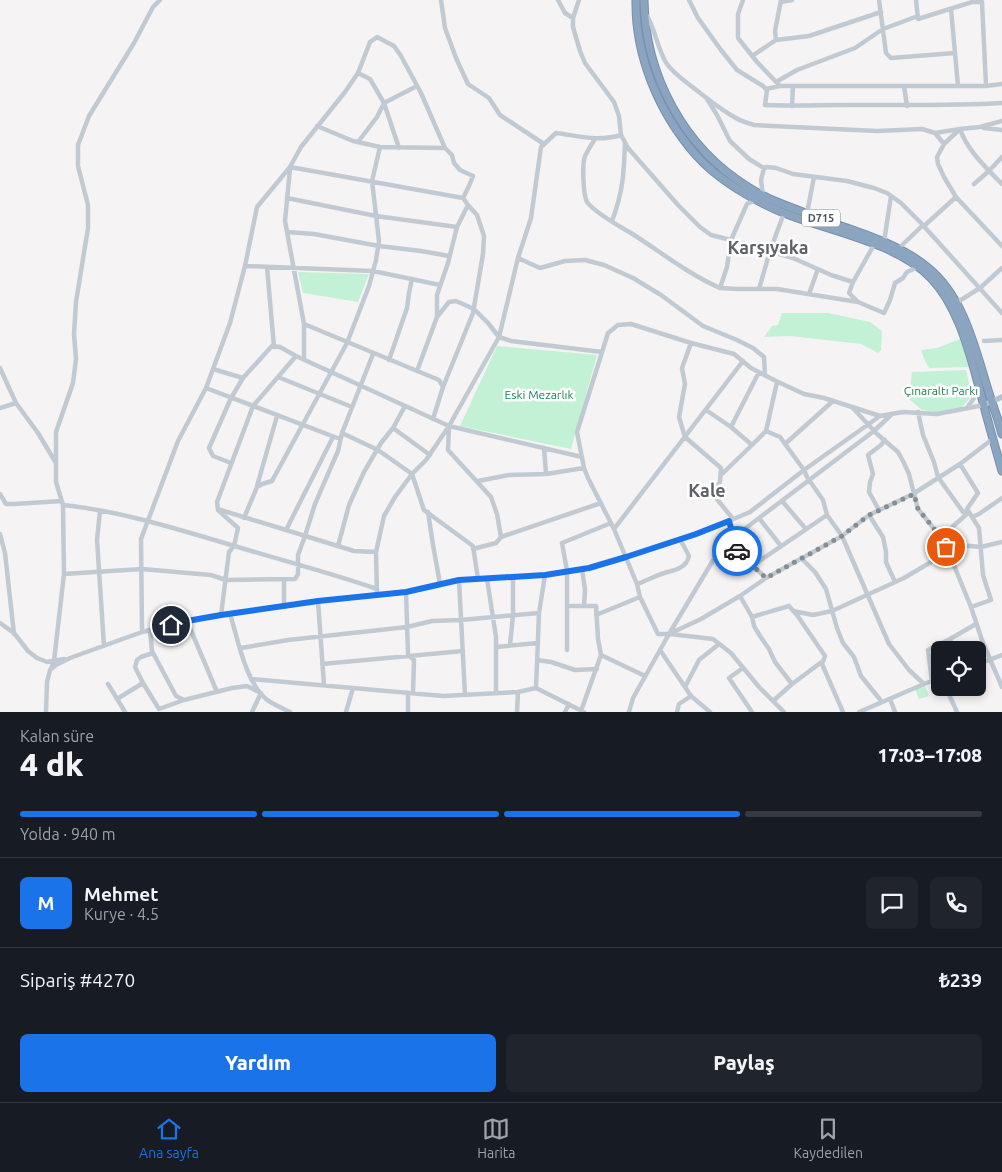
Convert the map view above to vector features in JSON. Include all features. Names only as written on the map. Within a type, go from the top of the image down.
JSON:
[{"type":"highway","name":"D715","points":[[636,0],[639,43],[653,88],[665,112],[696,156],[721,177],[756,200],[784,213],[899,248],[928,267],[940,280],[965,320],[992,401],[1000,419],[1002,434]]},
{"type":"highway","name":"D715","points":[[644,0],[644,14],[650,49],[665,93],[678,118],[715,164],[729,175],[764,196],[878,242],[918,267],[931,278],[950,306],[969,349],[1002,471]]},
{"type":"main road","points":[[984,405],[1002,397]]},
{"type":"street","points":[[46,712],[47,682],[54,661],[64,574],[62,503],[56,482],[56,432],[73,383],[76,359],[74,334],[76,302],[88,228],[88,205],[78,166],[78,146],[89,116],[160,0]]},
{"type":"street","points":[[442,0],[445,28],[468,84],[488,98],[500,115],[544,144]]},
{"type":"street","points":[[558,0],[565,13],[573,18]]},
{"type":"street","points":[[579,0],[573,18],[573,27],[580,51],[585,63],[614,102],[619,116],[621,135],[628,148],[700,227],[711,235],[793,258],[853,282]]},
{"type":"street","points":[[689,0],[698,18],[720,50],[737,70],[764,86],[767,90],[765,105],[907,106],[1002,103]]},
{"type":"street","points":[[744,0],[738,14],[738,38],[778,84],[793,86],[986,86],[1002,84]]},
{"type":"street","points":[[776,40],[775,31],[781,1],[792,0]]},
{"type":"street","points":[[880,0],[886,53],[891,58],[955,53]]},
{"type":"street","points":[[916,0],[918,19],[972,2],[982,1],[986,86]]},
{"type":"street","points":[[951,9],[958,86]]},
{"type":"street","points":[[752,56],[776,40],[809,36],[881,12]]},
{"type":"street","points":[[644,14],[650,21],[666,63],[677,75],[736,119],[754,125],[877,131],[922,129],[935,132],[980,127],[1002,121]]},
{"type":"street","points":[[766,89],[778,84],[797,70],[855,48],[883,29],[918,16]]},
{"type":"street","points":[[142,632],[141,539],[178,442],[206,388],[230,323],[257,206],[290,167],[301,147],[345,92],[358,73],[370,42],[377,37],[394,46],[401,56],[445,148],[452,155],[454,164],[460,170],[472,176],[463,198]]},
{"type":"street","points":[[358,73],[370,80],[384,103],[399,148]]},
{"type":"street","points":[[358,142],[377,117],[384,103],[417,86]]},
{"type":"street","points":[[792,106],[793,86]]},
{"type":"street","points":[[904,86],[907,106]]},
{"type":"street","points":[[705,97],[717,115],[730,141],[750,159],[764,168],[776,168],[792,174],[847,181],[867,186],[887,193],[901,203],[1002,313]]},
{"type":"street","points":[[317,126],[358,142],[380,147],[445,148]]},
{"type":"street","points":[[980,127],[1002,130]]},
{"type":"street","points":[[960,129],[944,144],[937,157],[938,164],[956,197],[1002,246]]},
{"type":"street","points":[[960,129],[963,139],[1002,184]]},
{"type":"street","points":[[935,132],[944,144]]},
{"type":"street","points":[[377,592],[376,552],[384,516],[395,496],[430,455],[449,426],[499,337],[518,258],[531,218],[541,147],[556,133],[595,139],[614,138],[621,135]]},
{"type":"street","points":[[595,139],[584,158],[586,200],[592,207],[680,266],[704,281],[720,288],[777,289],[858,302],[884,312],[895,283],[903,278],[907,272],[918,267]]},
{"type":"street","points":[[612,221],[622,190],[625,142]]},
{"type":"street","points":[[257,487],[272,481],[347,343],[369,286],[379,241],[372,181],[380,147]]},
{"type":"street","points":[[974,184],[1002,157]]},
{"type":"street","points":[[290,167],[463,198],[477,215],[484,236],[483,254],[473,314],[443,388],[433,419]]},
{"type":"street","points":[[290,167],[285,221],[304,324],[304,359]]},
{"type":"street","points":[[764,168],[761,180],[764,196]]},
{"type":"street","points":[[807,213],[814,177]]},
{"type":"street","points":[[858,302],[849,293],[853,282],[878,242],[891,196]]},
{"type":"street","points":[[899,248],[956,197]]},
{"type":"street","points":[[287,198],[376,216],[457,227]]},
{"type":"street","points":[[720,288],[727,267],[731,240],[746,204],[756,200]]},
{"type":"street","points":[[437,317],[437,295],[457,227],[468,205]]},
{"type":"street","points":[[759,289],[784,213]]},
{"type":"street","points":[[287,232],[314,234],[378,246],[449,256]]},
{"type":"street","points":[[518,258],[540,268],[565,261],[585,260],[604,265],[633,278],[661,295],[703,326],[753,348],[764,357],[765,375]]},
{"type":"street","points":[[244,266],[373,271],[440,285]]},
{"type":"street","points":[[268,267],[274,347]]},
{"type":"street","points":[[956,303],[980,288],[1002,268]]},
{"type":"street","points":[[809,294],[818,269]]},
{"type":"street","points":[[389,360],[407,308],[412,279]]},
{"type":"street","points":[[417,371],[437,317],[449,302],[456,301],[474,309],[499,337],[602,352]]},
{"type":"street","points":[[304,324],[439,380],[443,388]]},
{"type":"street","points":[[784,712],[759,687],[730,653],[713,639],[658,634],[640,597],[637,584],[614,529],[584,468],[577,432],[608,333],[618,325],[631,324],[691,344],[734,354],[759,372],[804,394],[824,398],[880,416]]},
{"type":"street","points":[[984,341],[1002,340]]},
{"type":"street","points":[[691,344],[682,368],[684,384],[679,417],[685,437],[721,468],[720,482],[712,494],[731,520],[734,538],[733,547]]},
{"type":"street","points":[[232,463],[213,456],[209,448],[231,398],[243,378],[272,346],[449,426],[582,457]]},
{"type":"street","points":[[64,574],[142,569],[211,575],[226,580],[295,579],[298,574],[298,555],[315,504],[338,451],[342,433],[373,354]]},
{"type":"street","points":[[221,615],[229,552],[234,546],[238,528],[218,510],[217,502],[253,406],[296,356]]},
{"type":"street","points":[[614,529],[744,362]]},
{"type":"street","points":[[0,368],[16,403],[38,433],[56,464]]},
{"type":"street","points":[[213,370],[243,378]]},
{"type":"street","points":[[731,427],[759,372]]},
{"type":"street","points":[[278,377],[352,407]]},
{"type":"street","points":[[720,475],[766,431],[777,382]]},
{"type":"street","points":[[206,388],[340,440]]},
{"type":"street","points":[[966,409],[979,388]]},
{"type":"street","points":[[785,444],[833,401]]},
{"type":"street","points":[[0,408],[16,403]]},
{"type":"street","points":[[50,670],[70,658],[142,632],[187,621],[377,592],[406,592],[459,580],[545,575],[582,569],[626,557],[680,539],[750,512],[804,470],[880,416],[903,412],[937,414],[984,405]]},
{"type":"street","points":[[338,546],[349,506],[364,472],[405,406]]},
{"type":"street","points":[[851,406],[874,431],[898,452],[904,463],[909,474],[918,509],[944,541],[1002,687]]},
{"type":"street","points":[[706,410],[731,427],[752,445]]},
{"type":"street","points":[[918,412],[923,436],[938,477],[963,512],[968,512],[979,528],[983,575],[991,600],[970,607]]},
{"type":"street","points":[[734,538],[874,431],[892,414]]},
{"type":"street","points":[[244,518],[257,487],[277,416]]},
{"type":"street","points":[[449,426],[448,450],[491,497],[497,514],[501,537]]},
{"type":"street","points":[[393,428],[430,455]]},
{"type":"street","points":[[766,431],[780,438],[785,444],[823,500],[827,515],[842,536],[889,644],[908,670],[924,684]]},
{"type":"street","points":[[342,433],[378,450],[412,474],[424,510],[473,546],[478,579]]},
{"type":"street","points":[[286,530],[333,437]]},
{"type":"street","points":[[669,634],[701,619],[766,578],[842,536],[869,515],[914,494],[960,464],[994,438]]},
{"type":"street","points":[[879,510],[869,492],[873,474],[868,455],[885,440]]},
{"type":"street","points":[[544,448],[546,474]]},
{"type":"street","points":[[940,537],[968,512],[967,509],[978,493],[960,464]]},
{"type":"street","points":[[478,481],[509,475],[546,474],[584,468]]},
{"type":"street","points":[[0,494],[6,504],[62,503],[148,521],[344,577],[377,592]]},
{"type":"street","points":[[972,517],[1002,498]]},
{"type":"street","points":[[782,501],[806,529]]},
{"type":"street","points":[[473,549],[496,543],[501,537],[601,503]]},
{"type":"street","points":[[218,510],[354,551],[376,552]]},
{"type":"street","points":[[100,511],[97,540],[104,646]]},
{"type":"street","points":[[428,512],[440,584]]},
{"type":"street","points":[[752,566],[827,515]]},
{"type":"street","points":[[869,515],[883,537],[886,562],[895,582]]},
{"type":"street","points":[[759,518],[781,546]]},
{"type":"street","points":[[567,650],[567,571],[562,543],[611,523]]},
{"type":"street","points":[[0,534],[5,553],[14,634]]},
{"type":"street","points":[[637,584],[664,573],[678,570],[688,562],[689,556],[680,539]]},
{"type":"street","points":[[793,611],[813,615],[832,611],[895,582],[947,550],[960,545],[981,547],[1002,542]]},
{"type":"street","points":[[629,712],[633,698],[669,634],[722,547],[733,547],[766,578]]},
{"type":"street","points":[[801,558],[815,572],[826,589],[843,643],[854,657],[861,676],[882,702]]},
{"type":"street","points":[[582,569],[584,606]]},
{"type":"street","points":[[536,688],[539,613],[545,575]]},
{"type":"street","points":[[510,645],[513,615],[513,577]]},
{"type":"street","points":[[284,579],[284,606]]},
{"type":"street","points":[[487,579],[496,637],[496,693]]},
{"type":"street","points":[[459,580],[465,695]]},
{"type":"street","points":[[406,592],[408,655],[414,660],[408,712]]},
{"type":"street","points":[[740,596],[752,617],[754,626],[775,662],[792,684]]},
{"type":"street","points":[[596,615],[640,597]]},
{"type":"street","points":[[318,601],[324,685]]},
{"type":"street","points":[[251,679],[443,696],[518,692],[536,688],[583,711],[601,656],[596,606],[567,606]]},
{"type":"street","points":[[752,617],[789,606],[825,656],[822,664],[843,712]]},
{"type":"street","points":[[240,648],[288,640],[407,627],[432,621],[539,613]]},
{"type":"street","points":[[230,614],[251,679],[266,699],[290,712]]},
{"type":"street","points":[[187,621],[217,692]]},
{"type":"street","points":[[0,623],[14,634],[28,651],[37,658],[47,662],[70,658]]},
{"type":"street","points":[[944,641],[976,624]]},
{"type":"street","points":[[150,630],[153,653],[176,696],[184,700]]},
{"type":"street","points":[[496,647],[538,643]]},
{"type":"street","points":[[685,687],[699,660],[719,644]]},
{"type":"street","points":[[931,648],[928,650],[931,673]]},
{"type":"street","points":[[660,650],[691,696],[710,712]]},
{"type":"street","points":[[322,664],[463,651]]},
{"type":"street","points":[[153,653],[137,660],[135,667],[160,711]]},
{"type":"street","points":[[986,661],[1002,655]]},
{"type":"street","points":[[601,656],[646,676]]},
{"type":"street","points":[[537,660],[551,662],[575,670],[596,669]]},
{"type":"street","points":[[773,701],[823,661]]},
{"type":"street","points":[[743,668],[729,678],[752,712]]},
{"type":"street","points":[[860,712],[931,681]]},
{"type":"street","points":[[117,699],[144,683]]},
{"type":"street","points":[[108,684],[125,712]]},
{"type":"street","points":[[154,712],[184,700],[232,688],[248,686],[261,693]]},
{"type":"street","points":[[346,712],[353,688]]},
{"type":"street","points":[[517,712],[518,692]]},
{"type":"street","points":[[252,712],[261,693]]},
{"type":"street","points":[[677,712],[679,704],[691,696]]},
{"type":"street","points":[[950,696],[957,712]]},
{"type":"street","points":[[890,699],[895,712]]},
{"type":"street","points":[[565,712],[569,704]]},
{"type":"green space","points":[[298,272],[369,274],[358,302],[303,293]]},
{"type":"green space","points":[[782,313],[828,313],[870,322],[882,331],[881,350],[878,353],[861,344],[790,336],[764,337],[772,326],[778,325]]},
{"type":"green space","points":[[960,339],[969,367],[929,368],[921,350],[937,348]]},
{"type":"green space","name":"Eski Mezarlık","points":[[497,346],[597,355],[571,449],[460,426]]},
{"type":"green space","name":"Çınaraltı Parkı","points":[[966,370],[972,396],[961,408],[937,412],[922,410],[909,399],[912,372]]},
{"type":"green space","points":[[924,684],[929,696],[919,699],[915,689]]},
{"type":"way so far","points":[[737,551],[766,578],[842,536],[869,515],[914,494],[918,509],[944,541],[946,547]]},
{"type":"district","name":"Karşıyaka","points":[[768,248]]},
{"type":"district","name":"Kale","points":[[707,491]]},
{"type":"route","points":[[171,625],[221,615],[318,601],[406,592],[459,580],[545,575],[589,568],[696,534],[729,521],[734,538],[733,547],[737,551]]}]
